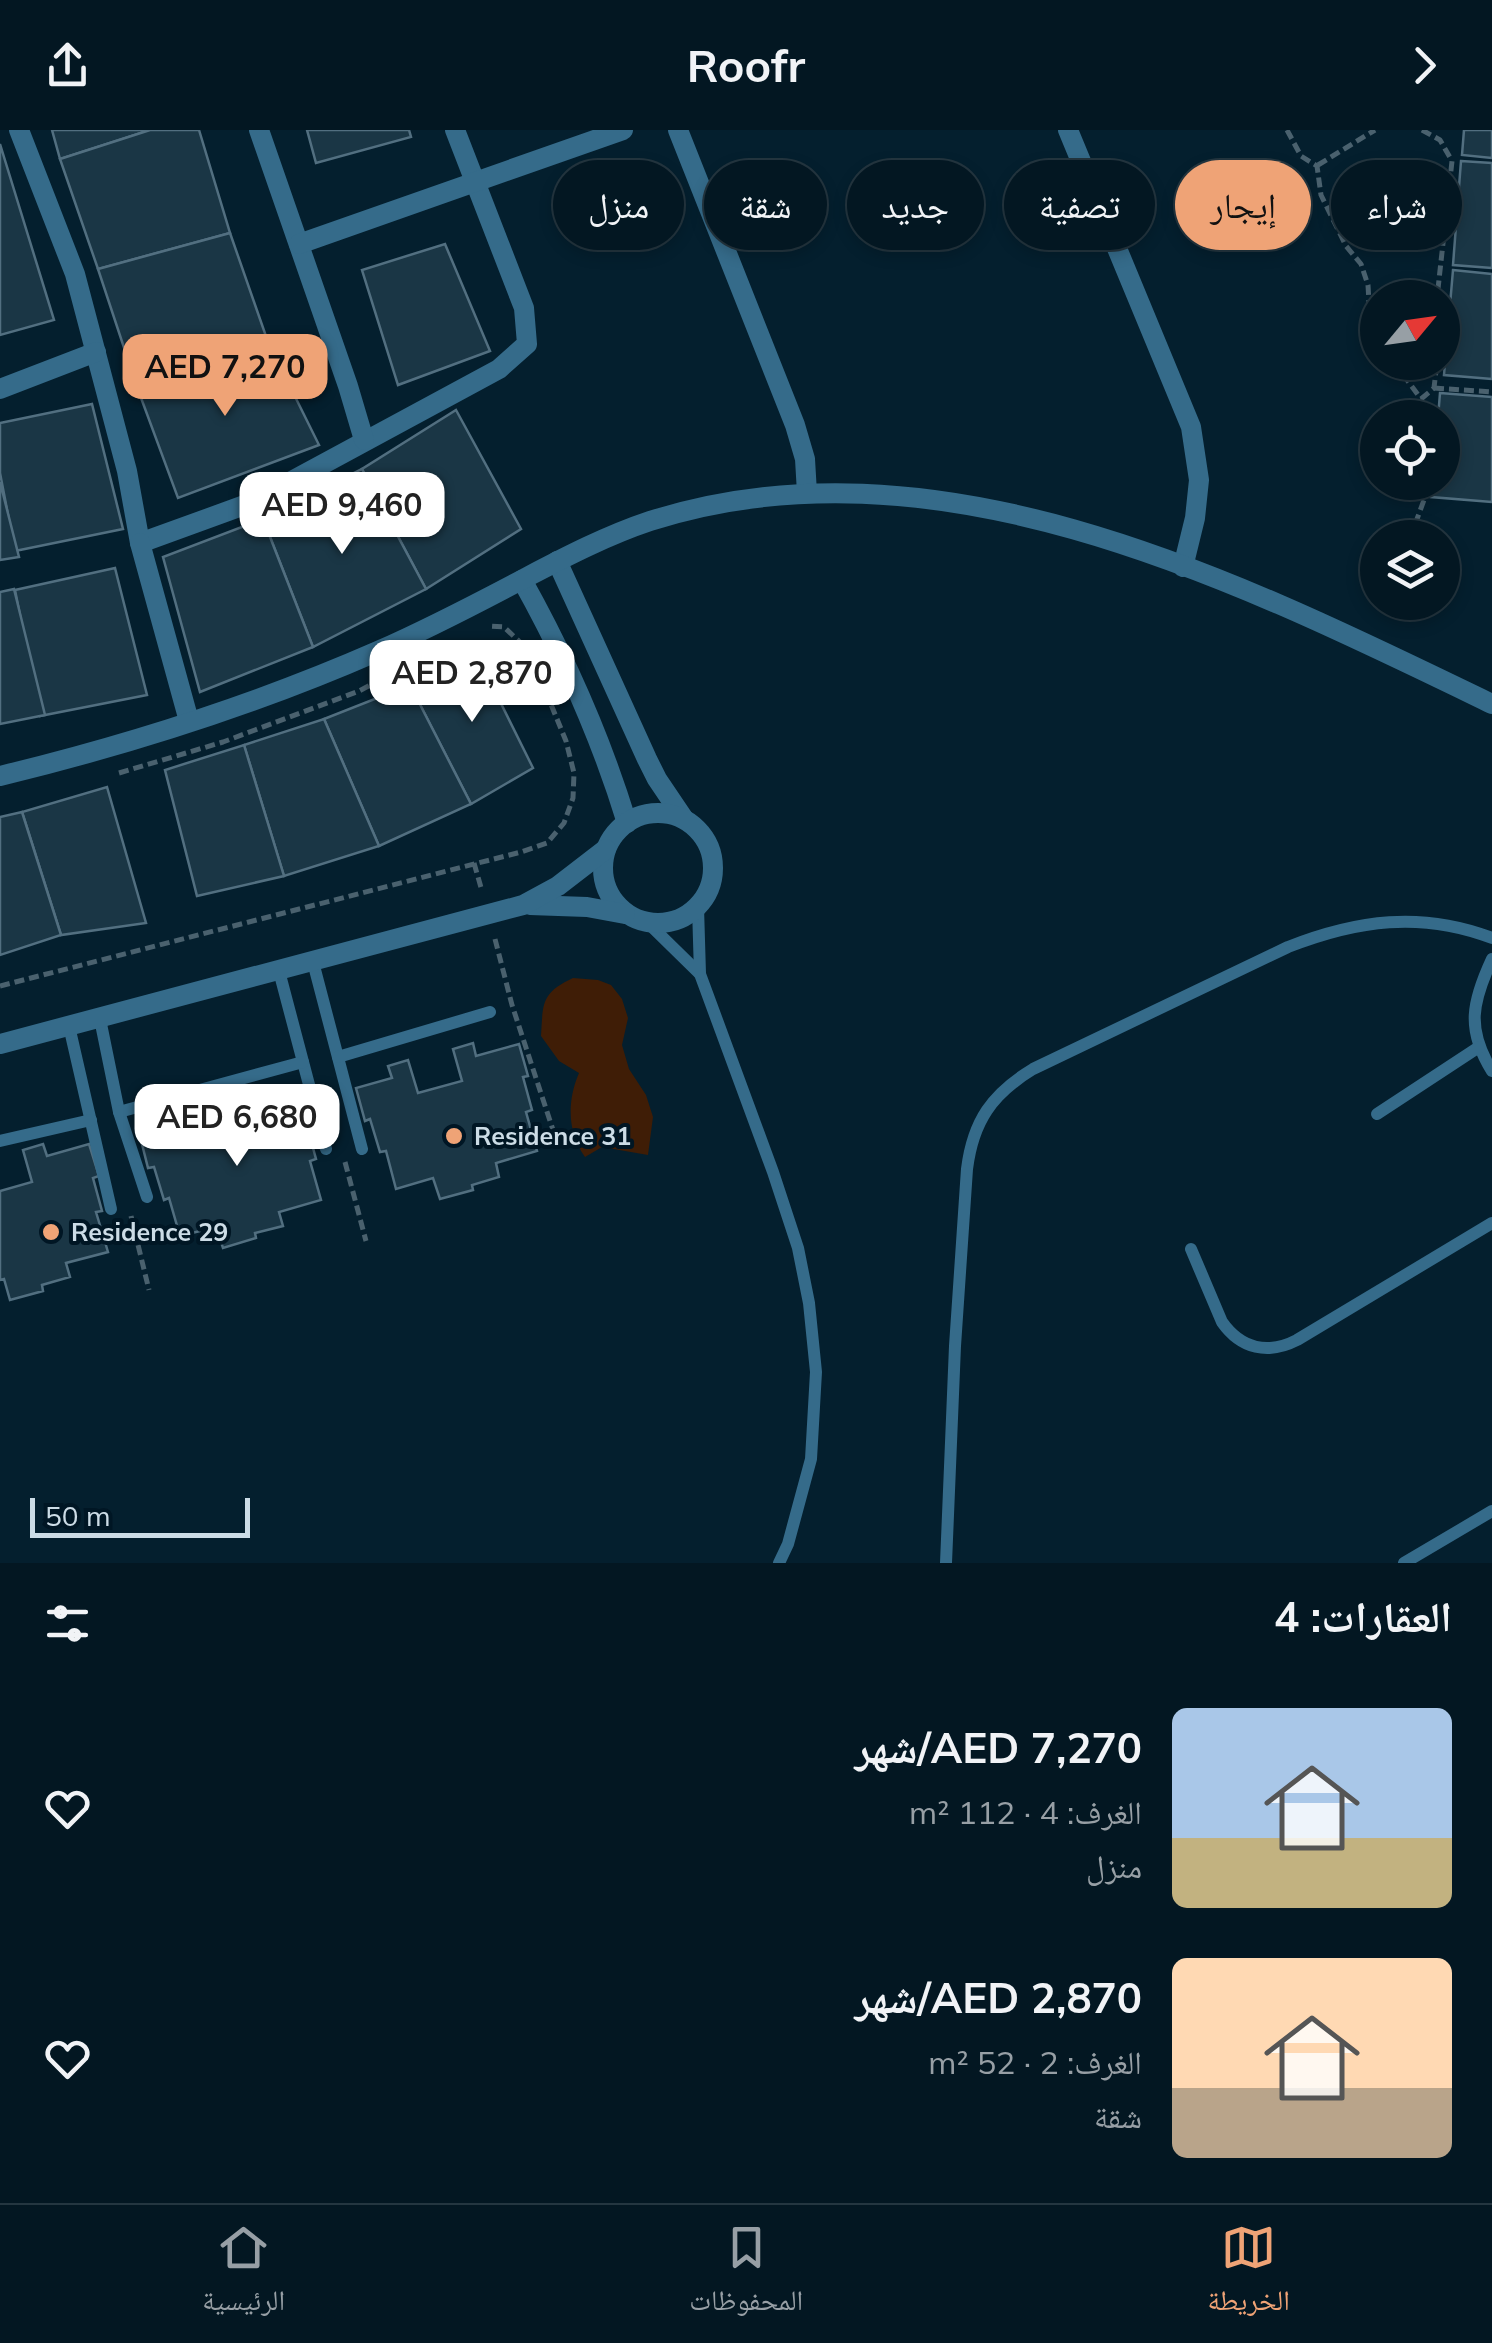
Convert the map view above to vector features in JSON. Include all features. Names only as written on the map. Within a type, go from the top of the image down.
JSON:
[{"type":"street","points":[[19,130],[76,274],[128,472],[140,543],[189,721]]},
{"type":"street","points":[[259,130],[364,440]]},
{"type":"street","points":[[140,543],[254,502],[498,369],[527,344],[524,308],[454,130]]},
{"type":"street","points":[[299,244],[624,130]]},
{"type":"street","points":[[678,130],[795,424],[804,458],[807,493]]},
{"type":"street","points":[[1068,130],[1191,427],[1199,480],[1195,518],[1183,566]]},
{"type":"street","points":[[0,388],[96,352]]},
{"type":"street","points":[[0,776],[189,721],[379,651],[558,561],[649,521],[704,507],[807,493],[907,498],[986,508],[1102,538],[1308,616],[1492,704]]},
{"type":"street","points":[[558,561],[657,779],[684,820]]},
{"type":"street","points":[[522,580],[573,681],[627,823]]},
{"type":"street","points":[[573,681],[607,667]]},
{"type":"street","points":[[523,905],[587,907],[659,924],[680,919],[698,907],[706,895],[713,867],[711,853],[696,828],[671,814],[642,815],[627,823],[611,838],[606,849],[602,864],[608,893],[617,906],[638,919]]},
{"type":"street","points":[[0,1044],[523,905],[575,875],[606,849]]},
{"type":"lane","points":[[698,907],[700,974],[773,1172],[798,1248],[810,1304],[816,1372],[811,1459],[788,1544],[779,1563]]},
{"type":"lane","points":[[638,919],[700,974]]},
{"type":"lane","points":[[946,1563],[954,1346],[967,1168],[975,1130],[998,1095],[1033,1069],[1317,936],[1346,927],[1408,921],[1442,924],[1492,938]]},
{"type":"lane","points":[[1492,959],[1476,999],[1474,1017],[1479,1046],[1492,1071]]},
{"type":"lane","points":[[313,962],[362,1149]]},
{"type":"lane","points":[[279,971],[326,1149]]},
{"type":"lane","points":[[338,1057],[490,1012]]},
{"type":"lane","points":[[100,1019],[120,1112],[147,1198]]},
{"type":"lane","points":[[70,1026],[111,1210]]},
{"type":"lane","points":[[1376,1114],[1479,1046]]},
{"type":"lane","points":[[120,1112],[303,1062]]},
{"type":"lane","points":[[0,1141],[91,1120]]},
{"type":"lane","points":[[1192,1249],[1222,1322],[1230,1332],[1250,1346],[1274,1349],[1297,1340],[1492,1223]]},
{"type":"lane","points":[[1404,1563],[1492,1511]]},
{"type":"path","points":[[1288,130],[1301,156],[1317,166]]},
{"type":"path","points":[[1360,139],[1361,130]]},
{"type":"path","points":[[1317,166],[1375,130]]},
{"type":"path","points":[[1422,130],[1440,140],[1452,161],[1440,280]]},
{"type":"path","points":[[1317,166],[1321,195],[1346,246],[1361,264],[1366,280]]},
{"type":"path","points":[[1407,380],[1421,399],[1434,388],[1435,380]]},
{"type":"path","points":[[1434,388],[1492,392]]},
{"type":"path","points":[[0,986],[521,852],[547,842],[564,823],[573,798],[574,773],[566,741],[532,658]]},
{"type":"path","points":[[474,863],[483,894]]},
{"type":"path","points":[[492,931],[553,1130]]},
{"type":"shaded area","points":[[573,978],[611,985],[622,999],[628,1018],[622,1045],[629,1069],[646,1095],[653,1117],[648,1155],[602,1147],[585,1157],[579,1147],[572,1127],[571,1105],[579,1073],[559,1061],[541,1036],[549,994]]},
{"type":"building","points":[[52,130],[150,130],[60,159]]},
{"type":"building","points":[[150,130],[199,130],[230,233],[98,269],[60,159]]},
{"type":"building","points":[[307,130],[409,130],[411,137],[316,163]]},
{"type":"building","points":[[1464,130],[1492,130],[1492,158],[1462,155]]},
{"type":"building","points":[[0,144],[54,320],[0,335]]},
{"type":"building","points":[[1462,161],[1492,163],[1492,268],[1453,265],[1454,250],[1462,250]]},
{"type":"building","points":[[230,233],[268,342],[137,387],[98,269]]},
{"type":"building","points":[[445,244],[490,351],[398,385],[362,270]]},
{"type":"building","points":[[1453,270],[1492,274],[1492,379],[1460,376],[1460,280],[1452,280]]},
{"type":"building","points":[[268,342],[319,445],[178,498],[137,387]]},
{"type":"building","points":[[1440,393],[1492,397],[1492,502],[1460,499],[1460,400],[1439,400]]},
{"type":"building","points":[[92,404],[123,529],[15,551],[0,473],[0,423]]},
{"type":"building","points":[[456,410],[521,529],[426,589],[362,469]]},
{"type":"building","points":[[362,469],[426,589],[313,647],[263,519]]},
{"type":"building","points":[[0,482],[19,557],[0,560]]},
{"type":"building","points":[[263,519],[313,647],[200,692],[163,557]]},
{"type":"building","points":[[115,568],[147,695],[40,716],[15,590]]},
{"type":"building","points":[[14,589],[45,715],[0,724],[0,592]]},
{"type":"building","points":[[472,645],[533,768],[471,804],[410,685]]},
{"type":"building","points":[[410,685],[471,804],[379,846],[324,719]]},
{"type":"building","points":[[324,719],[379,846],[284,876],[244,745]]},
{"type":"building","points":[[244,745],[284,876],[197,896],[165,770]]},
{"type":"building","points":[[107,787],[146,923],[61,935],[22,812]]},
{"type":"building","points":[[22,812],[61,935],[0,955],[0,817]]},
{"type":"building","name":"Residence 31","points":[[473,1043],[476,1056],[519,1044],[532,1110],[526,1112],[537,1151],[496,1163],[499,1177],[472,1185],[473,1190],[440,1199],[433,1178],[396,1189],[386,1151],[380,1152],[370,1119],[365,1121],[356,1088],[392,1078],[388,1066],[408,1060],[418,1093],[462,1081],[453,1049]]},
{"type":"building","points":[[257,1092],[261,1104],[304,1092],[312,1125],[307,1126],[316,1159],[310,1161],[321,1200],[279,1212],[283,1226],[255,1233],[256,1238],[223,1248],[216,1227],[180,1236],[169,1198],[164,1200],[154,1167],[148,1168],[140,1136],[176,1126],[172,1114],[192,1109],[202,1141],[246,1130],[237,1097]]},
{"type":"building","name":"Residence 29","points":[[43,1144],[47,1156],[89,1144],[99,1176],[93,1178],[102,1211],[96,1212],[108,1252],[66,1263],[70,1277],[42,1285],[43,1291],[10,1300],[4,1279],[0,1280],[0,1191],[32,1182],[23,1150]]},
{"type":"place","name":"Residence 31","points":[[454,1136]]},
{"type":"place","name":"Residence 29","points":[[51,1232]]}]
